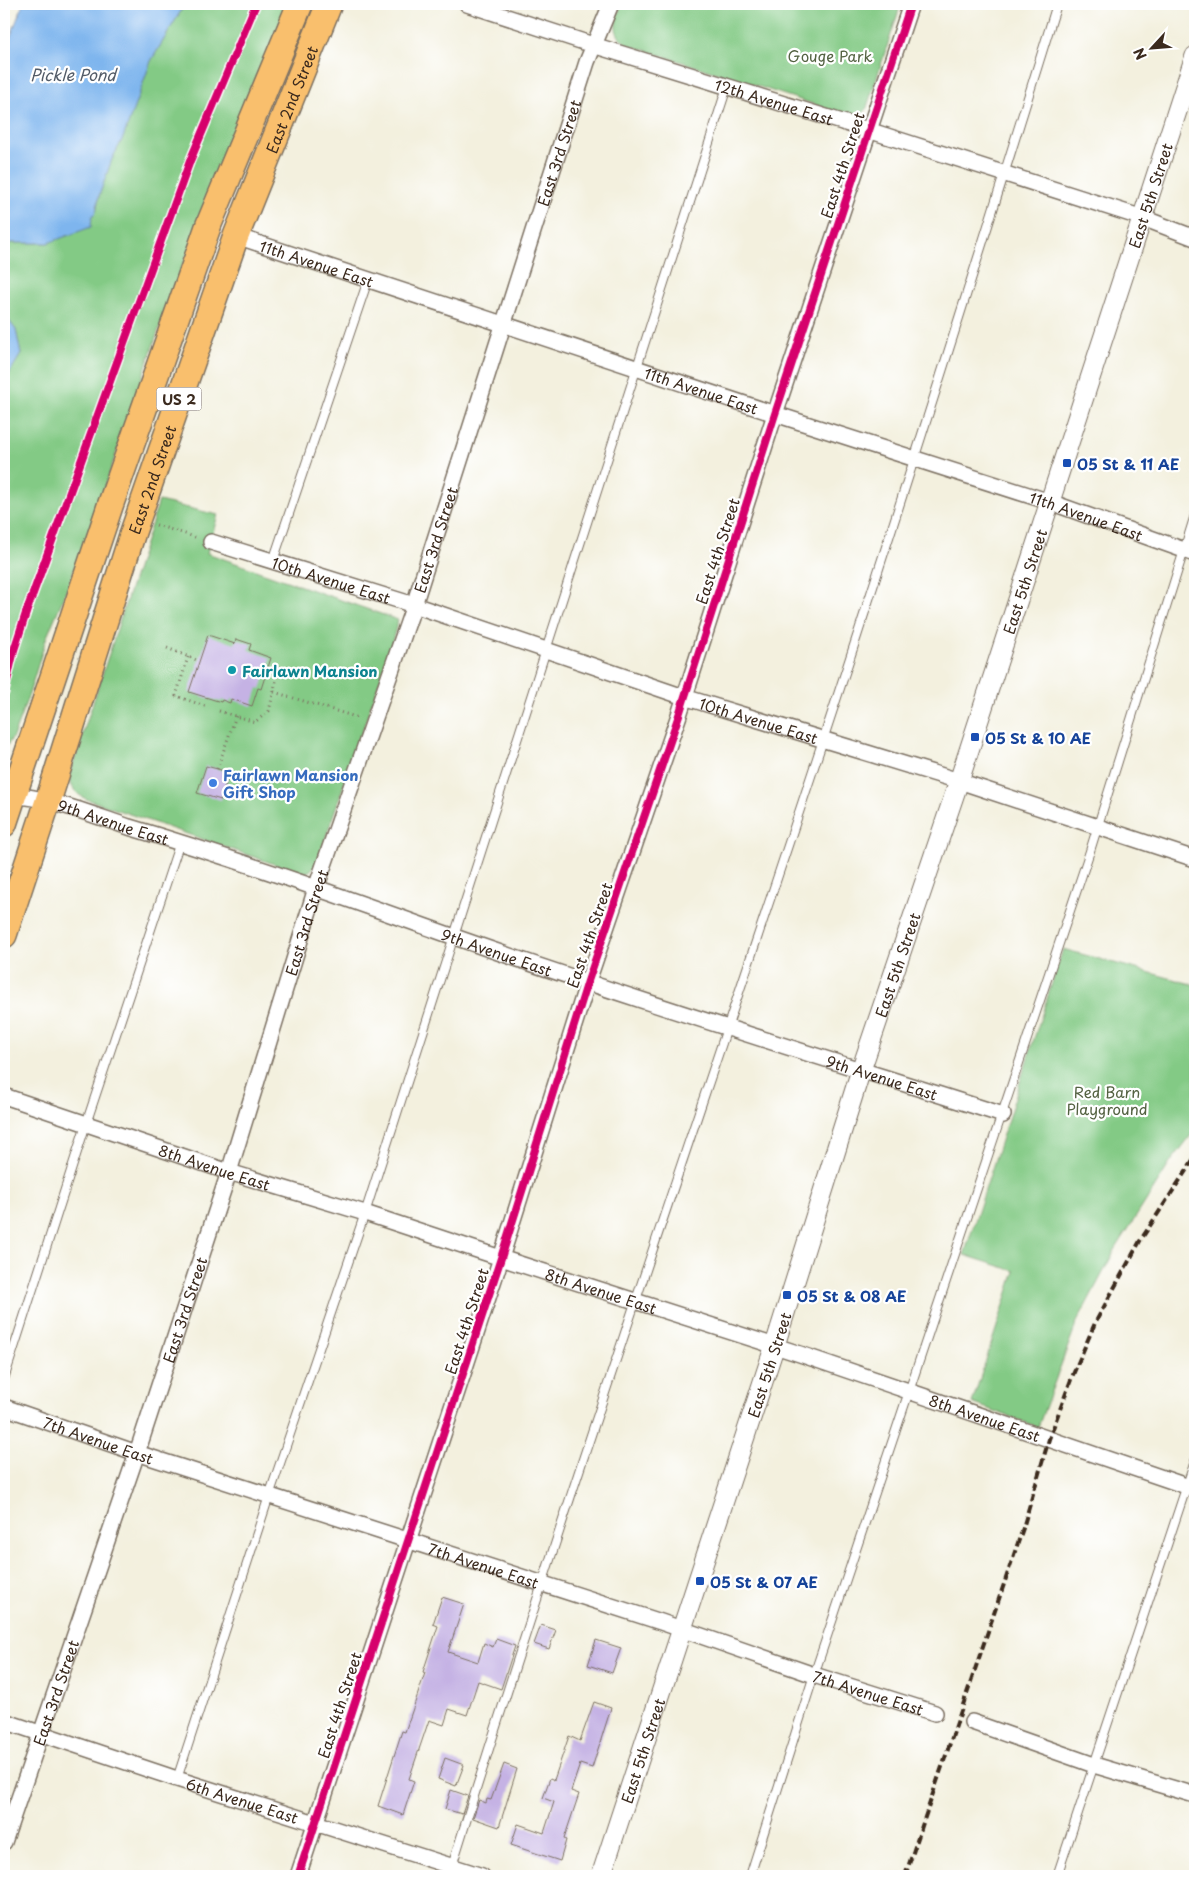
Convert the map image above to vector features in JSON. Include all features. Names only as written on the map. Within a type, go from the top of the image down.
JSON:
[{"type":"highway","name":"East 2nd Street","points":[[4,824],[8,794],[209,224],[300,4]]},
{"type":"highway","name":"East 2nd Street","points":[[4,935],[132,532],[236,236],[329,4]]},
{"type":"street","name":"12th Avenue East","points":[[467,4],[1143,218],[1195,238]]},
{"type":"street","name":"East 3rd Street","points":[[4,1842],[137,1453],[229,1172],[316,888],[414,605],[502,324],[593,45],[611,4]]},
{"type":"street","name":"East 4th Street","points":[[298,1876],[501,1258],[588,981],[684,697],[868,130],[911,4]]},
{"type":"street","name":"East 5th Street","points":[[601,1876],[775,1345],[860,1070],[959,781],[1195,56]]},
{"type":"street","name":"11th Avenue East","points":[[236,236],[775,414],[1050,502],[1189,552]]},
{"type":"street","name":"10th Avenue East","points":[[210,542],[414,605],[684,697],[959,781],[1096,828],[1195,859]]},
{"type":"street","name":"9th Avenue East","points":[[8,794],[48,801],[180,842],[455,937],[727,1027],[1003,1114]]},
{"type":"street","name":"8th Avenue East","points":[[4,1096],[229,1172],[365,1213],[775,1345],[911,1390],[1191,1488]]},
{"type":"street","name":"7th Avenue East","points":[[4,1407],[137,1453],[935,1713]]},
{"type":"street","name":"6th Avenue East","points":[[4,1721],[315,1823],[450,1871],[482,1876]]},
{"type":"street","points":[[972,1722],[1094,1765],[1195,1796]]},
{"type":"lane","points":[[450,1871],[636,1301],[823,740],[1005,174],[1057,4]]},
{"type":"lane","points":[[177,1779],[455,937],[727,87]]},
{"type":"lane","points":[[273,561],[368,280]]},
{"type":"lane","points":[[750,1876],[814,1675],[911,1390],[1189,552],[1195,515]]},
{"type":"lane","points":[[4,1379],[180,842]]},
{"type":"lane","points":[[1057,1876],[1191,1488],[1195,1461]]},
{"type":"path","points":[[156,526],[210,542]]},
{"type":"path","points":[[167,648],[199,661]]},
{"type":"path","points":[[188,657],[176,696],[208,707]]},
{"type":"path","points":[[219,711],[255,722],[269,711],[277,677]]},
{"type":"path","points":[[274,692],[373,722]]},
{"type":"path","points":[[217,769],[236,716]]},
{"type":"green space","points":[[185,4],[288,4],[170,297],[106,483],[67,589],[46,639],[29,694],[13,737],[4,750],[4,382],[21,354],[16,330],[4,314],[4,243],[48,243],[96,212],[99,196],[112,159],[123,138],[151,61]]},
{"type":"green space","name":"Gouge Park","points":[[622,4],[901,4],[866,110],[856,116],[844,114],[626,44],[616,30],[616,20]]},
{"type":"green space","points":[[159,501],[218,515],[207,553],[398,620],[389,653],[317,863],[308,872],[300,873],[86,799],[78,794],[71,785],[70,773]]},
{"type":"green space","name":"Red Barn Playground","points":[[1063,949],[1195,985],[1195,1130],[1170,1163],[1115,1250],[1077,1322],[1038,1427],[972,1403],[1015,1271],[964,1255]]},
{"type":"water","name":"Pickle Pond","points":[[23,4],[185,4],[151,61],[123,138],[112,159],[99,196],[96,212],[92,216],[91,227],[48,243],[4,243],[4,53]]},
{"type":"water","points":[[4,314],[16,330],[21,354],[4,382]]},
{"type":"building","name":"Fairlawn Mansion","points":[[208,635],[235,644],[236,639],[251,644],[249,650],[271,658],[261,689],[258,688],[252,706],[231,699],[230,703],[222,700],[221,702],[189,692]]},
{"type":"building","name":"Fairlawn Mansion Gift Shop","points":[[206,766],[229,772],[221,800],[197,793]]},
{"type":"building","points":[[442,1597],[464,1604],[448,1652],[478,1662],[484,1643],[493,1647],[496,1639],[515,1646],[501,1689],[478,1681],[467,1715],[449,1709],[444,1725],[429,1720],[409,1779],[414,1781],[403,1815],[378,1806],[402,1731],[405,1732],[425,1673],[423,1672],[438,1626],[433,1624]]},
{"type":"building","points":[[541,1625],[556,1630],[549,1649],[534,1644]]},
{"type":"building","points":[[596,1640],[621,1648],[612,1673],[588,1665]]},
{"type":"building","points":[[594,1702],[611,1708],[592,1768],[580,1764],[571,1791],[579,1794],[564,1839],[566,1840],[560,1861],[511,1845],[518,1824],[544,1833],[554,1802],[543,1798],[550,1778],[554,1780],[569,1736],[580,1741]]},
{"type":"building","points":[[445,1758],[464,1765],[456,1786],[438,1779]]},
{"type":"building","points":[[504,1764],[517,1769],[499,1827],[473,1818],[479,1800],[486,1803],[487,1799],[491,1800]]},
{"type":"building","points":[[451,1790],[468,1796],[462,1814],[445,1809]]},
{"type":"railway","points":[[905,1876],[1023,1528],[1049,1439],[1072,1377],[1095,1323],[1140,1241],[1195,1157]]},
{"type":"cycle path","points":[[4,693],[14,650],[27,610],[190,161],[256,4]]},
{"type":"cycle path","points":[[298,1876],[501,1258],[588,981],[679,715],[775,414],[911,4]]},
{"type":"place","name":"05 St & 11 AE","points":[[1067,463]]},
{"type":"place","name":"Fairlawn Mansion","points":[[232,670]]},
{"type":"place","name":"05 St & 10 AE","points":[[975,737]]},
{"type":"place","name":"Fairlawn Mansion Gift Shop","points":[[213,783]]},
{"type":"place","name":"05 St & 08 AE","points":[[787,1295]]},
{"type":"place","name":"05 St & 07 AE","points":[[700,1581]]}]
